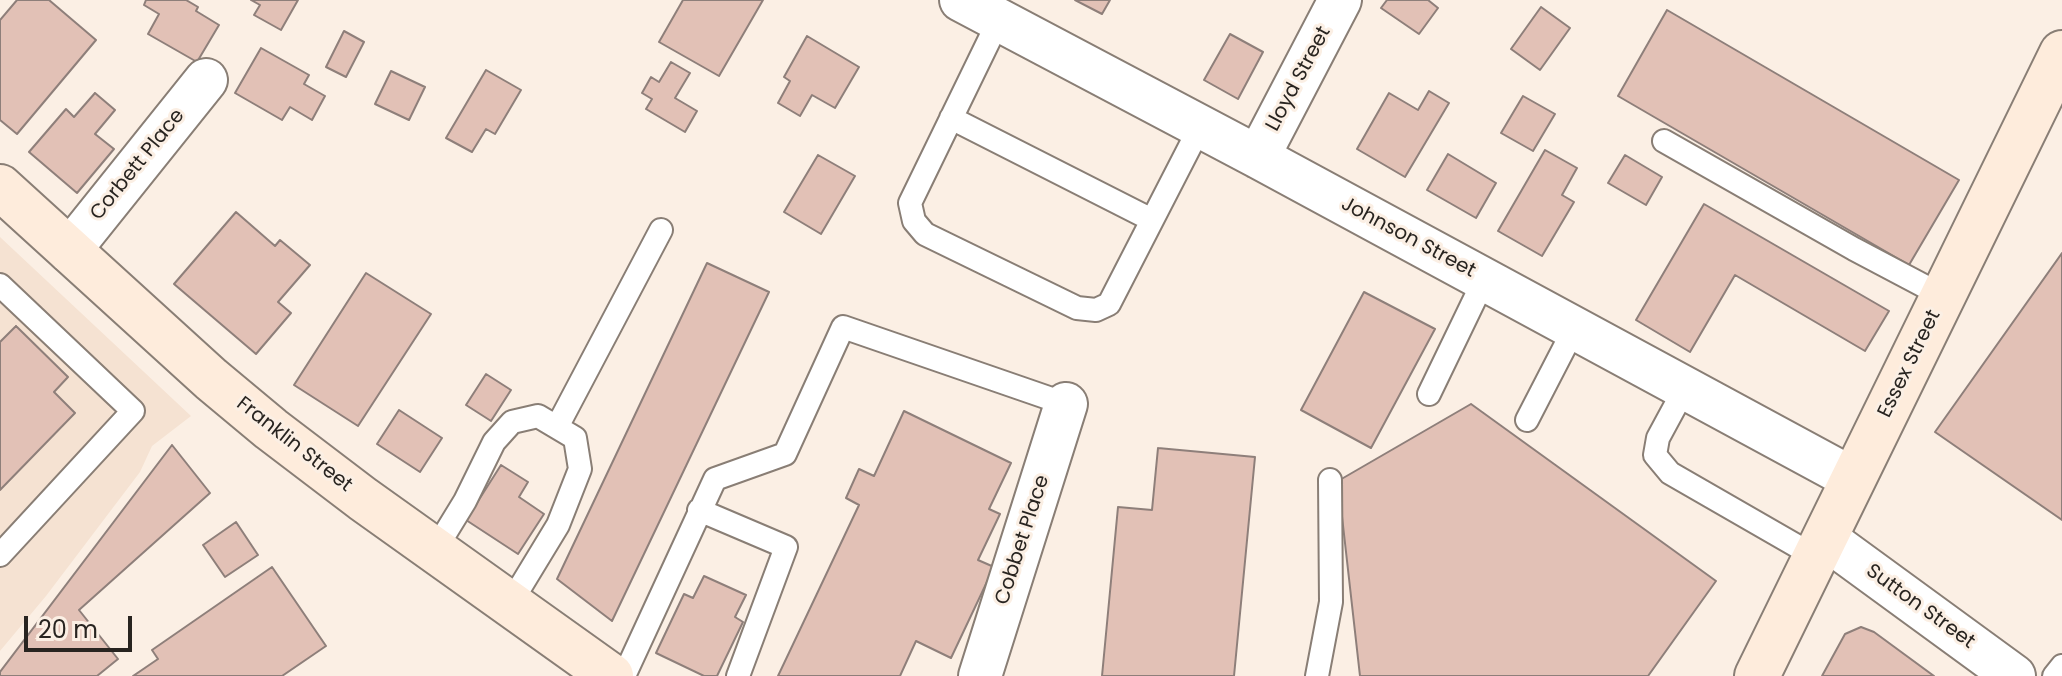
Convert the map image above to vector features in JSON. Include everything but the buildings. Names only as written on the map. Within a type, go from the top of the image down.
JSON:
[{"type":"main road","name":"Essex Street","points":[[1757,676],[2062,53]]},
{"type":"main road","name":"Franklin Street","points":[[0,187],[251,413],[363,499],[611,676]]},
{"type":"street","name":"Johnson Street","points":[[961,0],[1853,479]]},
{"type":"street","name":"Lloyd Street","points":[[1258,157],[1340,0]]},
{"type":"street","name":"Corbett Place","points":[[69,251],[206,80]]},
{"type":"street","name":"Cobbet Place","points":[[980,676],[1066,404]]},
{"type":"street","name":"Sutton Street","points":[[1820,547],[2014,676]]},
{"type":"lane","points":[[999,20],[910,203],[914,221],[925,234],[1077,308],[1096,310],[1109,304],[1200,127]]},
{"type":"lane","points":[[951,118],[1152,220]]},
{"type":"lane","points":[[1664,141],[1943,296]]},
{"type":"lane","points":[[557,427],[661,230]]},
{"type":"lane","points":[[1429,394],[1484,280]]},
{"type":"lane","points":[[0,285],[133,411],[0,555]]},
{"type":"lane","points":[[624,676],[715,479],[785,454],[843,327],[1066,404]]},
{"type":"lane","points":[[1527,420],[1574,329]]},
{"type":"lane","points":[[1685,388],[1658,438],[1655,455],[1670,473],[1820,547]]},
{"type":"lane","points":[[435,550],[465,501],[494,442],[512,422],[538,416],[575,438],[580,469],[558,525],[510,604]]},
{"type":"lane","points":[[1317,676],[1331,602],[1330,480]]},
{"type":"lane","points":[[699,510],[786,547],[738,676]]},
{"type":"lane","points":[[2054,676],[2062,666]]},
{"type":"shaded area","points":[[0,237],[191,416],[152,446],[140,472],[0,651]]}]
